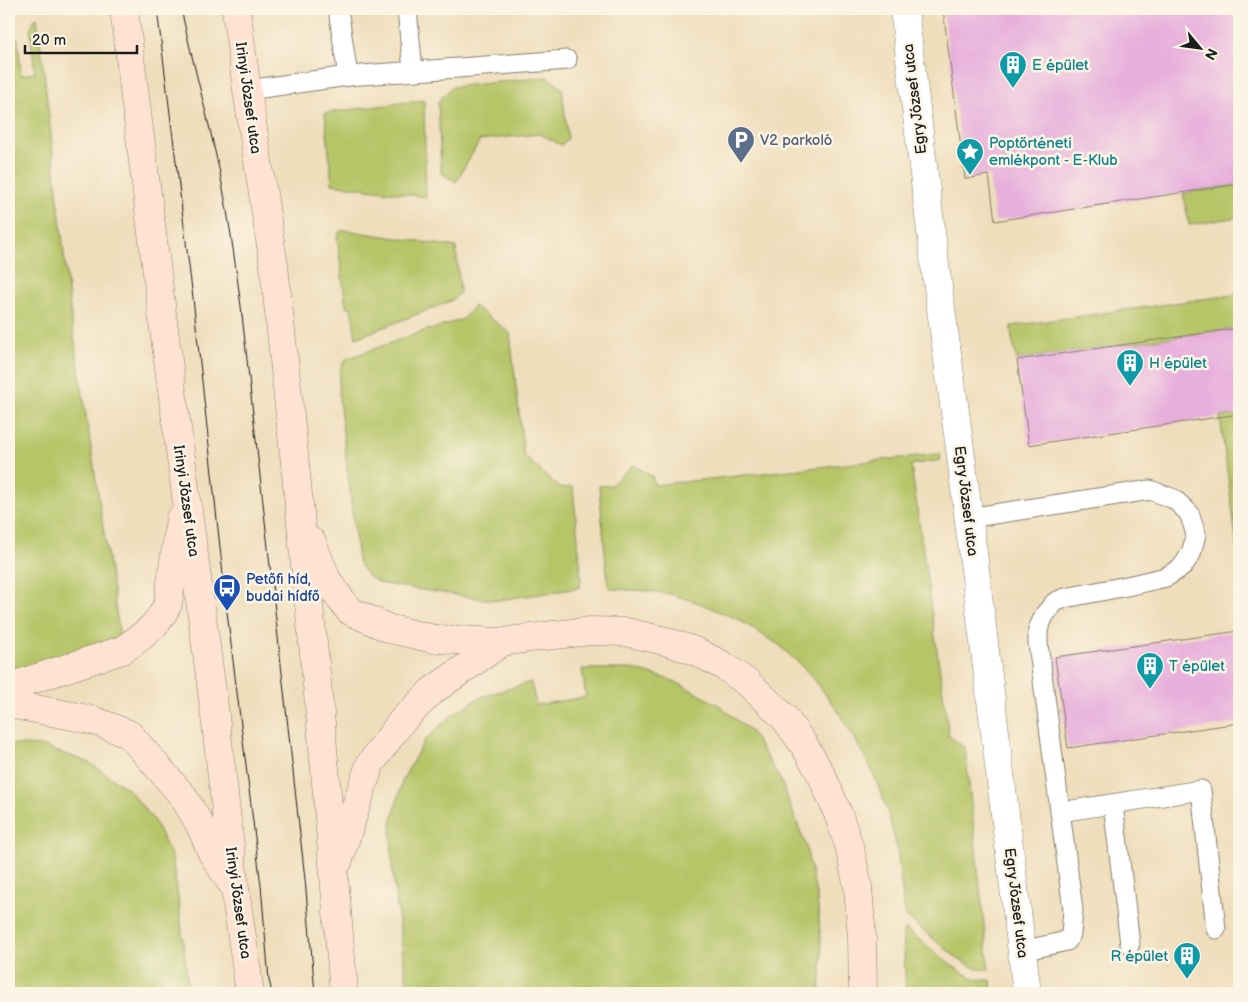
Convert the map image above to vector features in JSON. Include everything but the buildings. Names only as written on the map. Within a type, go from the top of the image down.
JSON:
[{"type":"main road","name":"Irinyi József utca","points":[[124,9],[184,486],[213,699],[235,889],[250,993]]},
{"type":"main road","name":"Irinyi József utca","points":[[236,9],[246,90],[274,266],[321,724],[344,993]]},
{"type":"main road","points":[[9,687],[122,650],[153,627],[162,616],[168,604],[184,486]]},
{"type":"main road","points":[[299,511],[327,580],[344,604],[350,611],[390,629],[434,639],[502,642],[590,631],[626,632],[664,641],[695,652],[724,666],[748,683],[784,717],[804,745],[822,776],[839,816],[850,849],[858,887],[862,937],[863,993]]},
{"type":"main road","points":[[334,875],[370,764],[400,722],[432,691],[502,642]]},
{"type":"main road","points":[[9,704],[95,721],[129,734],[183,796],[199,823],[212,853],[235,889]]},
{"type":"street","name":"Egry József utca","points":[[904,9],[1027,993]]},
{"type":"lane","points":[[338,9],[348,76]]},
{"type":"lane","points":[[407,9],[413,71]]},
{"type":"lane","points":[[246,90],[348,76],[566,60]]},
{"type":"lane","points":[[968,518],[1150,490],[1174,499],[1189,513],[1196,534],[1191,554],[1182,568],[1166,577],[1065,598],[1055,602],[1045,614],[1038,629],[1038,643],[1073,910],[1071,934],[1067,940],[1022,951]]},
{"type":"lane","points":[[1060,812],[1201,790],[1216,929]]},
{"type":"lane","points":[[1113,804],[1130,944]]},
{"type":"green space","points":[[37,18],[71,317],[122,650],[9,687],[9,44],[10,39],[18,38],[21,75],[35,73],[30,29]]},
{"type":"green space","points":[[547,77],[562,88],[568,139],[561,145],[540,134],[480,140],[456,182],[441,173],[438,101],[452,87]]},
{"type":"green space","points":[[424,100],[426,197],[332,184],[325,113]]},
{"type":"green space","points":[[1239,184],[1239,217],[1189,225],[1183,193]]},
{"type":"green space","points":[[344,230],[456,247],[460,293],[451,301],[356,338],[351,307],[346,307],[337,237],[339,232]]},
{"type":"green space","points":[[1239,294],[1239,328],[1017,360],[1012,340],[1011,326]]},
{"type":"green space","points":[[474,306],[510,333],[524,456],[560,488],[573,487],[580,562],[580,588],[499,600],[483,599],[383,584],[368,576],[358,561],[339,398],[339,378],[343,363],[346,359],[429,329],[463,319]]},
{"type":"green space","points":[[1239,414],[1239,561],[1220,417]]},
{"type":"green space","points":[[939,454],[941,456],[940,460],[911,465],[949,736],[965,748],[989,970],[978,969],[957,958],[905,916],[897,849],[887,809],[872,771],[856,741],[838,711],[810,674],[779,645],[739,620],[699,603],[670,594],[611,589],[608,586],[599,486],[611,485],[633,465],[652,476],[654,485]]},
{"type":"green space","points":[[582,669],[633,669],[674,681],[719,705],[751,732],[780,779],[806,846],[817,898],[822,954],[820,993],[408,993],[392,867],[391,824],[403,779],[424,741],[453,714],[481,697],[531,682],[536,705],[586,697]]},
{"type":"green space","points":[[9,744],[41,746],[88,762],[128,789],[153,819],[172,857],[189,993],[9,993]]},
{"type":"green space","points":[[905,930],[963,973],[983,980],[991,980],[992,993],[906,993],[903,931]]},
{"type":"tram line","points":[[157,9],[193,298],[227,612],[261,886],[269,980],[272,993]]},
{"type":"tram line","points":[[181,9],[220,173],[241,306],[305,879],[315,993]]},
{"type":"place","name":"E épület","points":[[1013,89]]},
{"type":"place","name":"V2 parkoló","points":[[741,164]]},
{"type":"place","name":"Poptörténeti emlékpont - E-Klub","points":[[970,176]]},
{"type":"place","name":"H épület","points":[[1130,387]]},
{"type":"place","name":"Petőfi híd, budai hídfő","points":[[227,612]]},
{"type":"place","name":"T épület","points":[[1150,690]]},
{"type":"place","name":"R épület","points":[[1187,980]]}]
